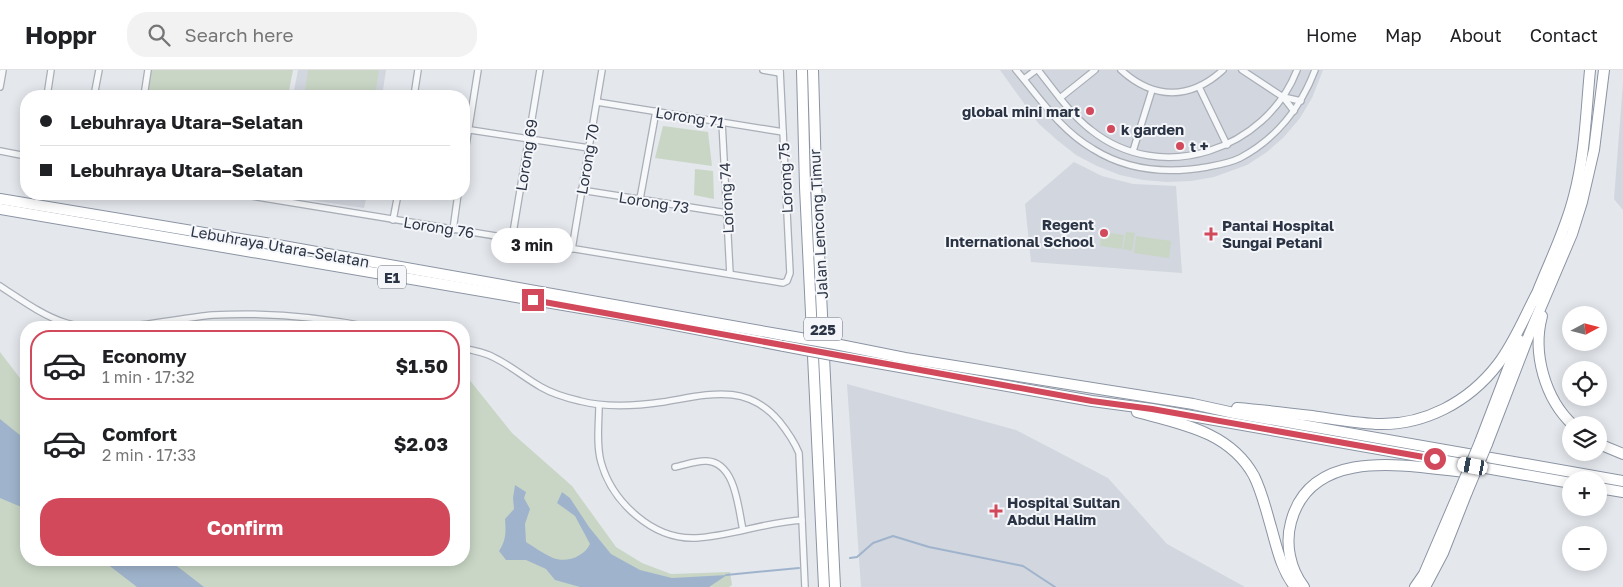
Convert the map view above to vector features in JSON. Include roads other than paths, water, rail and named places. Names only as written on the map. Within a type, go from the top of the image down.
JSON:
[{"type":"highway","name":"Jalan Lencong Timur","points":[[802,70],[805,187],[824,587]]},
{"type":"highway","name":"Jalan Lencong Timur","points":[[813,70],[817,220],[836,587]]},
{"type":"highway","points":[[1193,404],[1378,424],[1406,422],[1429,416],[1468,395],[1489,375],[1510,346],[1536,294],[1562,233],[1574,197],[1582,158],[1590,70]]},
{"type":"highway","points":[[1415,587],[1424,574],[1463,491],[1572,234],[1586,190],[1597,132],[1604,70]]},
{"type":"highway","name":"Lebuhraya Utara–Selatan","points":[[0,198],[283,246],[784,341],[832,355],[1562,481]]},
{"type":"highway","name":"Lebuhraya Utara–Selatan","points":[[0,209],[277,258],[628,316],[784,341],[835,344],[905,358],[1193,404],[1234,413],[1623,481]]},
{"type":"highway","points":[[1556,273],[1540,325],[1540,352],[1548,386],[1566,416]]},
{"type":"highway","points":[[1483,443],[1536,294]]},
{"type":"highway","points":[[1092,401],[1175,421],[1203,431],[1232,448],[1254,477],[1280,559],[1294,587]]},
{"type":"highway","points":[[1607,447],[1623,454]]},
{"type":"highway","points":[[1304,587],[1296,574],[1291,560],[1289,547],[1290,526],[1296,509],[1305,494],[1321,479],[1332,474],[1358,467],[1385,464],[1548,479]]},
{"type":"highway","points":[[1607,489],[1623,492]]},
{"type":"highway","points":[[1425,587],[1443,553],[1463,491]]},
{"type":"street","points":[[0,87],[3,70]]},
{"type":"street","points":[[48,90],[51,70]]},
{"type":"street","points":[[95,90],[99,70]]},
{"type":"street","points":[[145,90],[148,70]]},
{"type":"street","points":[[415,90],[418,70]]},
{"type":"street","points":[[470,109],[478,70]]},
{"type":"street","name":"Lorong 69","points":[[512,239],[540,70]]},
{"type":"street","name":"Lorong 70","points":[[572,249],[602,70]]},
{"type":"street","points":[[763,70],[780,71]]},
{"type":"street","points":[[1016,70],[1058,121],[1092,150],[1130,165],[1158,171],[1189,170],[1239,158],[1272,136],[1294,111],[1301,101],[1315,70]]},
{"type":"street","points":[[1024,79],[1037,70],[1091,131],[1110,142],[1133,151],[1172,157],[1194,155],[1227,145],[1260,123],[1284,97],[1297,70]]},
{"type":"street","points":[[1060,98],[1095,70]]},
{"type":"street","points":[[1121,70],[1135,82],[1152,90],[1171,93],[1199,87],[1223,70]]},
{"type":"street","points":[[1242,70],[1284,97],[1301,101]]},
{"type":"street","name":"Lorong 75","points":[[780,71],[790,273],[787,282]]},
{"type":"street","points":[[1199,87],[1227,145]]},
{"type":"street","points":[[1133,151],[1152,90]]},
{"type":"street","points":[[1284,97],[1294,111]]},
{"type":"street","name":"Lorong 71","points":[[596,102],[783,132]]},
{"type":"street","points":[[640,200],[656,111]]},
{"type":"street","name":"Lorong 74","points":[[722,122],[730,274]]},
{"type":"street","points":[[470,130],[589,148]]},
{"type":"street","points":[[0,151],[20,155]]},
{"type":"street","name":"Lorong 73","points":[[582,190],[727,213]]},
{"type":"street","name":"Lorong 76","points":[[274,200],[777,282],[787,282]]},
{"type":"street","points":[[393,220],[397,200]]},
{"type":"street","points":[[453,230],[457,200]]},
{"type":"street","points":[[0,286],[58,321]]},
{"type":"street","points":[[172,321],[196,317],[267,314],[302,316],[332,321]]},
{"type":"street","points":[[470,350],[492,356],[542,388],[561,396],[599,405],[643,404],[719,393],[746,397],[764,406],[786,431],[799,453],[805,587]]},
{"type":"street","points":[[599,405],[598,429],[601,461],[615,493],[627,507],[654,527],[682,538],[699,538],[744,530],[765,524],[802,520]]},
{"type":"street","points":[[676,467],[708,461],[726,470],[732,481],[744,530]]},
{"type":"water","points":[[0,419],[20,435],[20,506],[0,498]]},
{"type":"water","points":[[515,485],[526,492],[524,498],[530,509],[525,524],[526,542],[553,558],[563,560],[574,558],[584,552],[590,544],[575,516],[557,503],[562,492],[570,498],[589,527],[611,554],[640,570],[672,578],[727,575],[709,587],[580,587],[555,580],[546,569],[526,560],[506,560],[499,551],[505,536],[505,519],[514,509]]},
{"type":"water","points":[[110,566],[177,566],[204,587],[137,587]]},
{"type":"waterway","points":[[850,558],[857,557],[873,543],[893,536],[929,547],[1023,566],[1055,587]]},
{"type":"waterway","points":[[726,575],[799,568]]},
{"type":"place","name":"global mini mart","points":[[1090,111]]},
{"type":"place","name":"k garden","points":[[1111,129]]},
{"type":"place","name":"t +","points":[[1180,146]]},
{"type":"place","name":"Regent International School","points":[[1104,233]]},
{"type":"place","name":"Pantai Hospital Sungai Petani","points":[[1211,234]]},
{"type":"place","name":"Hospital Sultan Abdul Halim","points":[[996,511]]}]
